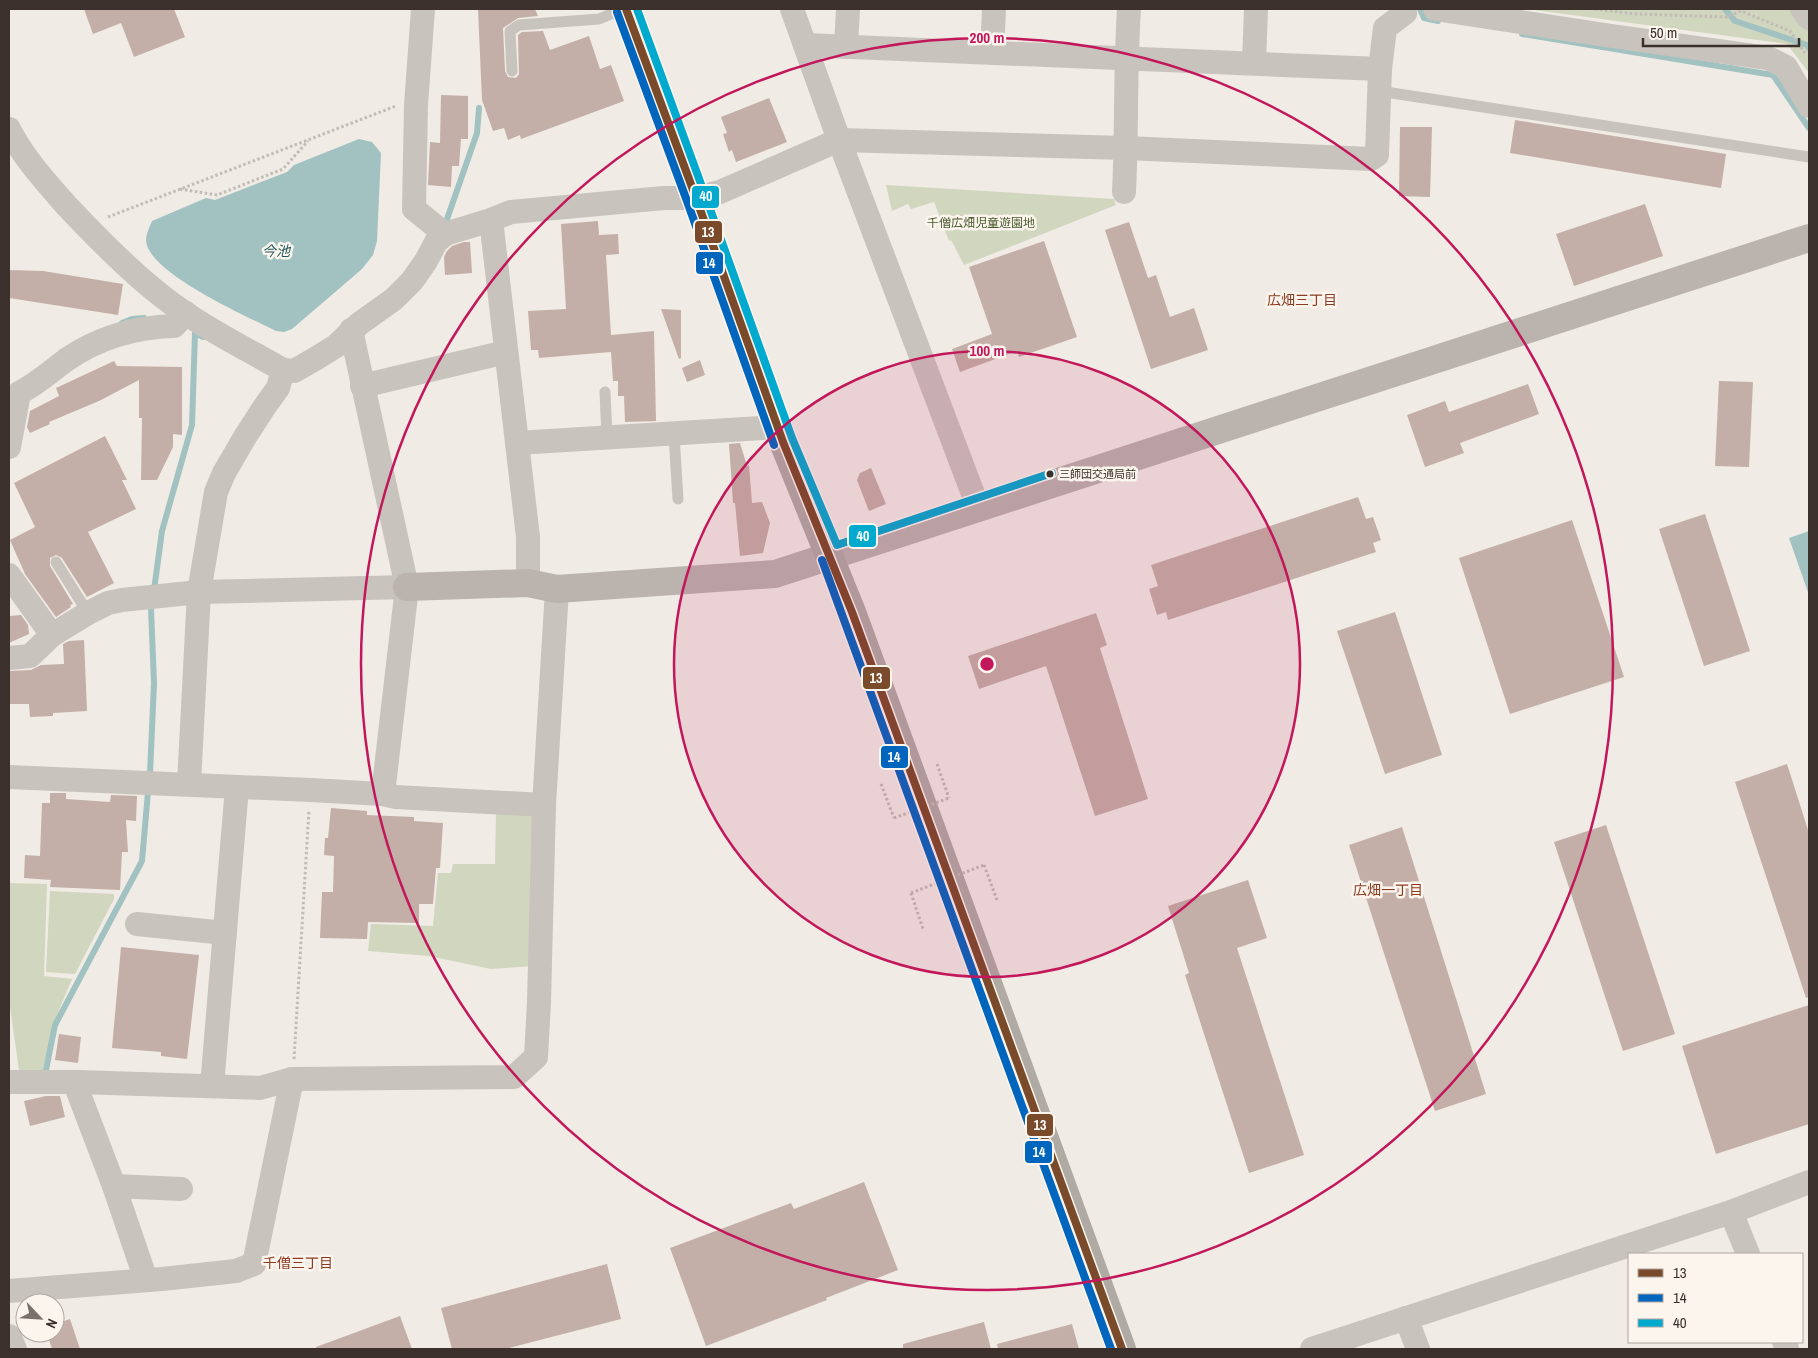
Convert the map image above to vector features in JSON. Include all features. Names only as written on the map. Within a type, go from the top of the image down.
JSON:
[{"type":"highway","points":[[624,9],[696,198],[778,428],[808,506],[831,557],[1122,1349]]},
{"type":"street","points":[[423,9],[416,105],[414,210],[445,234]]},
{"type":"street","points":[[792,9],[839,140],[978,507]]},
{"type":"street","points":[[846,47],[848,9]]},
{"type":"street","points":[[992,53],[994,9]]},
{"type":"street","points":[[1124,192],[1128,9]]},
{"type":"street","points":[[1254,63],[1256,9]]},
{"type":"street","points":[[9,129],[33,166],[86,226],[142,281],[186,314],[284,370],[294,371],[336,346],[351,330],[394,299],[412,281],[436,242],[445,234],[511,212],[664,198],[696,198],[720,192],[839,140],[1126,148],[1371,159],[1376,155],[1385,28],[1405,13],[1404,9]]},
{"type":"street","points":[[1434,9],[1768,58],[1786,67],[1809,106]]},
{"type":"street","points":[[1802,9],[1809,18]]},
{"type":"street","points":[[805,45],[1254,63],[1380,80]]},
{"type":"street","points":[[491,220],[528,537],[528,584]]},
{"type":"street","points":[[9,658],[30,656],[52,635],[88,612],[108,603],[122,600],[199,592],[528,584],[557,589],[775,574],[1809,238]]},
{"type":"street","points":[[9,447],[14,394],[35,385],[72,356],[102,341],[140,329],[174,326],[186,314]]},
{"type":"street","points":[[351,330],[407,587],[383,794]]},
{"type":"street","points":[[362,386],[506,352]]},
{"type":"street","points":[[189,784],[199,592],[216,492],[224,473],[245,437],[264,406],[278,388],[284,370]]},
{"type":"street","points":[[517,443],[778,428]]},
{"type":"street","points":[[9,575],[52,635]]},
{"type":"street","points":[[9,1082],[78,1082],[260,1088],[292,1079],[514,1077],[536,1057],[544,806],[557,589]]},
{"type":"street","points":[[9,777],[310,790],[544,806]]},
{"type":"street","points":[[212,1086],[237,787]]},
{"type":"street","points":[[137,924],[225,933]]},
{"type":"street","points":[[9,1291],[236,1271],[254,1264],[292,1079]]},
{"type":"street","points":[[78,1082],[77,1089],[114,1186],[146,1280]]},
{"type":"street","points":[[1312,1349],[1731,1212],[1809,1182]]},
{"type":"street","points":[[114,1186],[181,1189]]},
{"type":"street","points":[[1731,1212],[1748,1253]]},
{"type":"street","points":[[1406,1318],[1418,1349]]},
{"type":"street","points":[[9,1336],[14,1349]]},
{"type":"lane","points":[[512,71],[510,31],[519,25],[599,19],[624,9]]},
{"type":"lane","points":[[1380,80],[1809,156]]},
{"type":"lane","points":[[605,392],[608,437]]},
{"type":"lane","points":[[674,435],[678,499]]},
{"type":"lane","points":[[56,562],[88,612]]},
{"type":"path","points":[[1595,9],[1636,14],[1727,18],[1740,11],[1790,31],[1809,59]]},
{"type":"path","points":[[86,226],[402,103],[416,105]]},
{"type":"path","points":[[180,189],[217,195],[283,169],[310,139]]},
{"type":"path","points":[[881,784],[894,818],[949,798],[937,764]]},
{"type":"path","points":[[292,1079],[310,790]]},
{"type":"path","points":[[923,929],[911,893],[984,865],[997,900]]},
{"type":"green space","points":[[1527,9],[1797,9],[1809,22],[1809,73],[1787,44]]},
{"type":"green space","name":"千僧広畑児童遊園地","points":[[886,185],[1114,199],[1116,205],[964,265],[951,240],[949,241],[934,202],[911,209],[908,204],[892,211]]},
{"type":"green space","points":[[496,813],[531,815],[538,823],[534,966],[491,969],[429,956],[368,951],[371,924],[433,926],[438,873],[451,873],[453,864],[495,864]]},
{"type":"green space","points":[[9,883],[47,884],[44,976],[72,979],[53,1024],[43,1070],[19,1070],[9,1000]]},
{"type":"green space","points":[[50,891],[114,894],[114,899],[75,974],[46,972]]},
{"type":"water","name":"今池","points":[[359,139],[372,142],[381,153],[377,241],[373,255],[362,269],[292,329],[284,332],[276,331],[200,292],[162,266],[150,253],[146,240],[152,221],[206,198],[215,200],[287,172],[294,165]]},
{"type":"water","points":[[1809,531],[1809,595],[1789,538]]},
{"type":"building","points":[[84,9],[174,9],[185,37],[134,57],[121,23],[93,34]]},
{"type":"building","points":[[478,9],[535,9],[538,16],[518,18],[503,28],[505,71],[508,77],[516,78],[519,74],[518,35],[522,32],[543,31],[550,50],[589,36],[600,69],[611,65],[624,101],[521,139],[520,135],[508,140],[504,128],[493,131],[482,100]]},
{"type":"building","points":[[441,95],[468,96],[468,139],[461,139],[459,166],[452,166],[451,187],[428,185],[430,142],[440,143]]},
{"type":"building","points":[[769,98],[787,142],[736,162],[732,150],[729,152],[723,134],[727,133],[721,117]]},
{"type":"building","points":[[1515,120],[1726,154],[1721,188],[1510,153]]},
{"type":"building","points":[[1400,127],[1432,127],[1430,197],[1399,196]]},
{"type":"building","points":[[1645,204],[1663,256],[1574,286],[1556,234]]},
{"type":"building","points":[[598,221],[599,235],[618,234],[619,254],[606,255],[611,335],[654,331],[656,421],[625,422],[624,396],[618,396],[618,381],[613,381],[611,352],[539,358],[538,350],[531,350],[528,311],[566,309],[561,224]]},
{"type":"building","points":[[1129,222],[1148,278],[1156,275],[1170,317],[1194,308],[1208,350],[1151,369],[1105,230]]},
{"type":"building","points":[[1044,241],[1077,337],[1019,357],[1017,351],[960,372],[952,349],[992,334],[969,267]]},
{"type":"building","points":[[470,242],[472,273],[445,275],[444,257],[447,251],[452,246]]},
{"type":"building","points":[[9,270],[43,271],[123,284],[118,315],[9,298]]},
{"type":"building","points":[[661,309],[681,310],[681,358],[679,359]]},
{"type":"building","points":[[700,360],[705,375],[687,382],[682,368]]},
{"type":"building","points":[[114,361],[117,366],[182,367],[182,435],[173,434],[173,447],[157,480],[141,480],[142,418],[139,418],[139,380],[99,401],[49,422],[50,424],[30,433],[27,427],[30,411],[59,396],[56,388]]},
{"type":"building","points":[[1719,381],[1753,382],[1749,467],[1715,466]]},
{"type":"building","points":[[1528,384],[1539,414],[1460,443],[1464,453],[1425,467],[1407,415],[1445,401],[1449,412]]},
{"type":"building","points":[[105,436],[127,480],[122,480],[136,509],[88,532],[114,583],[87,597],[62,558],[56,555],[50,558],[50,566],[73,604],[56,617],[25,574],[10,540],[35,527],[14,483]]},
{"type":"building","points":[[740,443],[747,466],[749,465],[752,503],[762,502],[770,523],[763,553],[740,556],[735,503],[733,503],[729,444]]},
{"type":"building","points":[[871,468],[886,504],[869,511],[857,480],[860,473]]},
{"type":"building","points":[[1358,497],[1366,519],[1373,517],[1381,540],[1373,543],[1376,552],[1168,620],[1166,612],[1157,615],[1149,589],[1158,586],[1151,565]]},
{"type":"building","points":[[1705,514],[1750,651],[1704,666],[1659,529]]},
{"type":"building","points":[[1572,520],[1624,677],[1510,714],[1459,558]]},
{"type":"building","points":[[1395,612],[1442,755],[1385,774],[1337,631]]},
{"type":"building","points":[[1096,613],[1107,645],[1100,648],[1148,799],[1095,816],[1046,666],[979,689],[968,656]]},
{"type":"building","points":[[21,615],[28,625],[29,634],[9,643],[9,616]]},
{"type":"building","points":[[84,640],[87,711],[53,713],[53,716],[30,717],[29,704],[9,704],[9,671],[31,670],[41,665],[64,664],[63,644],[69,641]]},
{"type":"building","points":[[1787,764],[1809,833],[1809,997],[1806,998],[1735,782]]},
{"type":"building","points":[[50,793],[66,793],[66,799],[110,802],[111,795],[137,796],[136,821],[126,820],[128,852],[122,852],[120,890],[50,887],[51,880],[24,878],[25,855],[40,856],[42,803],[50,803]]},
{"type":"building","points":[[331,808],[367,811],[367,815],[414,817],[414,821],[443,823],[440,868],[436,868],[433,904],[419,904],[419,923],[368,922],[367,939],[320,938],[322,892],[333,892],[334,856],[324,855],[325,838],[328,838]]},
{"type":"building","points":[[1606,825],[1675,1034],[1623,1051],[1554,842]]},
{"type":"building","points":[[1402,827],[1486,1094],[1435,1111],[1349,845]]},
{"type":"building","points":[[1248,880],[1267,938],[1237,948],[1304,1155],[1249,1173],[1185,975],[1189,973],[1168,906]]},
{"type":"building","points":[[121,947],[199,955],[187,1059],[161,1056],[161,1052],[112,1048]]},
{"type":"building","points":[[1809,1005],[1809,1124],[1716,1154],[1682,1046]]},
{"type":"building","points":[[59,1034],[81,1037],[78,1063],[55,1060]]},
{"type":"building","points":[[46,1096],[60,1096],[65,1117],[30,1126],[24,1101]]},
{"type":"building","points":[[864,1182],[898,1270],[826,1298],[827,1300],[706,1346],[670,1248],[791,1203],[794,1209]]},
{"type":"building","points":[[607,1264],[621,1319],[505,1349],[452,1349],[441,1308]]},
{"type":"building","points":[[400,1316],[412,1349],[316,1349],[316,1347]]},
{"type":"building","points":[[70,1319],[80,1349],[52,1349],[50,1343],[65,1343],[65,1321]]},
{"type":"building","points":[[984,1322],[991,1349],[903,1349],[903,1344]]},
{"type":"building","points":[[1072,1324],[1079,1349],[998,1349],[997,1344]]},
{"type":"waterway","points":[[1420,9],[1424,18],[1438,21]]},
{"type":"waterway","points":[[1725,9],[1735,21],[1807,45],[1809,48]]},
{"type":"waterway","points":[[1522,34],[1773,75],[1809,128]]},
{"type":"waterway","points":[[446,222],[477,133],[479,108]]},
{"type":"waterway","points":[[122,323],[132,319],[144,318]]},
{"type":"waterway","points":[[154,590],[162,531],[192,425],[195,333],[203,337]]},
{"type":"waterway","points":[[150,774],[154,683],[151,609]]},
{"type":"waterway","points":[[46,1070],[55,1025],[142,861],[148,792]]},
{"type":"transit line","name":"13","points":[[626,9],[783,442],[852,612],[1122,1349]]},
{"type":"transit line","name":"40","points":[[637,9],[792,438],[837,545],[1052,473]]},
{"type":"transit line","name":"14","points":[[617,12],[774,445]]},
{"type":"transit line","name":"14","points":[[822,560],[1111,1349]]},
{"type":"place","name":"三師団交通局前","points":[[1050,474]]},
{"type":"district","name":"広畑三丁目","points":[[1302,300]]},
{"type":"district","name":"広畑一丁目","points":[[1388,890]]},
{"type":"district","name":"千僧三丁目","points":[[298,1263]]}]
